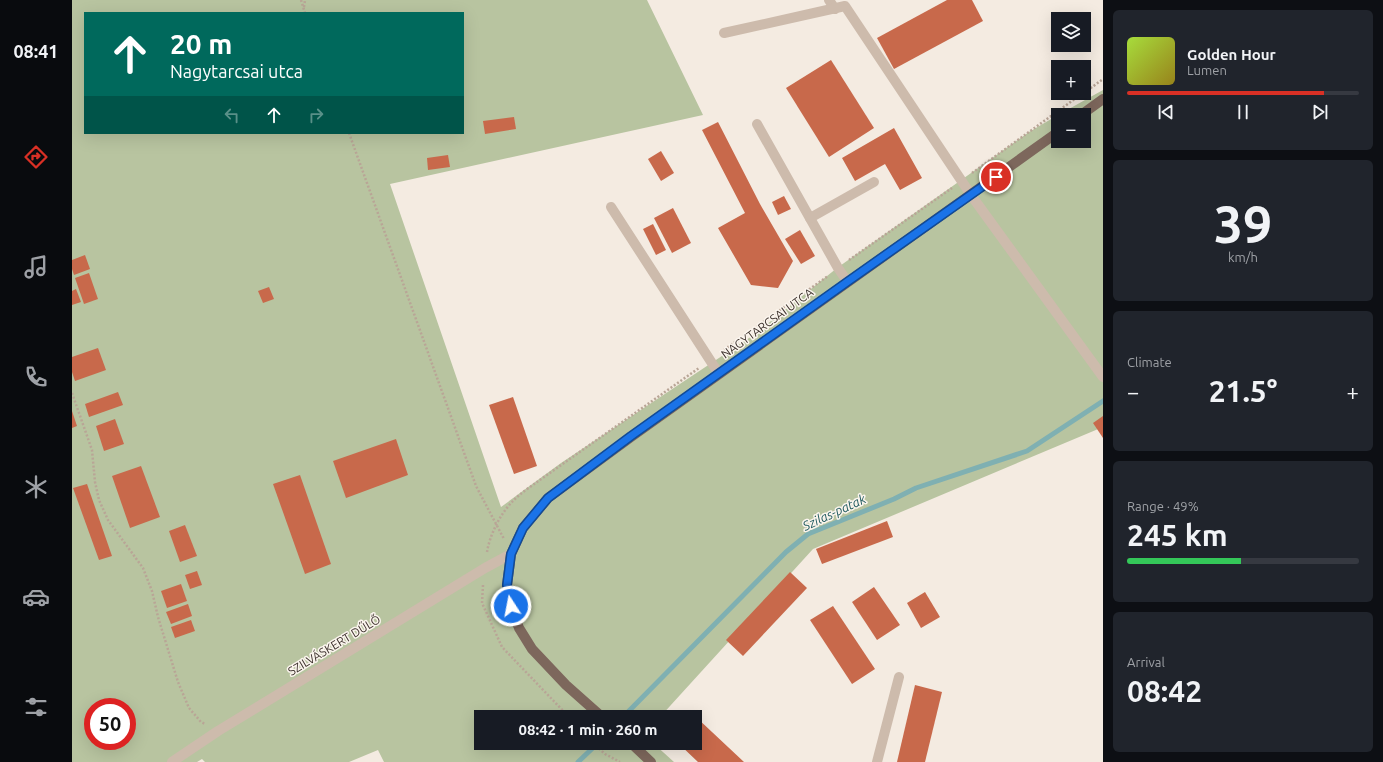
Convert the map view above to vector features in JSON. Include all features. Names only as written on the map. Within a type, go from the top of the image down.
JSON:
[{"type":"main road","points":[[1091,108],[1103,99]]},
{"type":"main road","name":"NAGYTARCSAI UTCA","points":[[594,710],[566,685],[532,649],[519,628],[511,606],[507,585],[511,554],[523,528],[548,498],[631,436],[1051,137]]},
{"type":"main road","points":[[638,750],[651,762]]},
{"type":"street","points":[[828,0],[835,9]]},
{"type":"street","points":[[724,33],[845,6],[961,181],[1103,377]]},
{"type":"street","points":[[756,124],[847,282]]},
{"type":"street","points":[[810,218],[874,182]]},
{"type":"street","points":[[611,207],[719,374]]},
{"type":"street","name":"SZILVÁSKERT DŰLŐ","points":[[172,762],[218,731],[485,568],[511,554]]},
{"type":"street","points":[[877,762],[899,677]]},
{"type":"path","points":[[301,0],[305,11]]},
{"type":"path","points":[[305,0],[305,11]]},
{"type":"path","points":[[1091,88],[1103,79]]},
{"type":"path","points":[[537,482],[805,293],[1074,100]]},
{"type":"path","points":[[348,134],[476,486],[511,554]]},
{"type":"path","points":[[72,393],[92,450],[95,482],[99,500],[108,520],[143,568],[152,591],[158,617],[172,657],[178,682],[189,708],[201,722],[218,731]]},
{"type":"path","points":[[601,750],[620,762]]},
{"type":"green space","points":[[72,0],[647,0],[703,115],[390,184],[501,507],[561,463],[755,334],[837,268],[1029,132],[1051,119],[1051,148],[1091,148],[1091,108],[1071,108],[1085,100],[1091,100],[1091,97],[1103,90],[1103,427],[813,549],[666,710],[474,710],[474,750],[661,750],[674,762],[384,762],[378,750],[349,762],[205,762],[202,759],[197,762],[72,762]]},
{"type":"building","points":[[947,0],[972,0],[983,21],[894,69],[877,38]]},
{"type":"building","points":[[831,60],[874,128],[829,157],[786,88]]},
{"type":"building","points":[[514,117],[516,129],[485,134],[483,121]]},
{"type":"building","points":[[718,122],[760,204],[793,261],[778,288],[751,285],[718,228],[745,213],[702,130]]},
{"type":"building","points":[[894,128],[922,178],[900,190],[885,164],[855,181],[842,158]]},
{"type":"building","points":[[661,151],[674,173],[661,181],[648,159]]},
{"type":"building","points":[[448,155],[450,167],[428,170],[427,158]]},
{"type":"building","points":[[784,196],[791,209],[778,215],[772,202]]},
{"type":"building","points":[[673,208],[691,243],[672,253],[654,218]]},
{"type":"building","points":[[653,224],[666,250],[656,255],[643,229]]},
{"type":"building","points":[[800,230],[815,256],[801,264],[785,239]]},
{"type":"building","points":[[85,255],[90,269],[74,275],[72,260]]},
{"type":"building","points":[[89,273],[98,299],[84,304],[75,278]]},
{"type":"building","points":[[269,287],[274,299],[263,303],[258,291]]},
{"type":"building","points":[[76,289],[81,302],[72,305],[72,291]]},
{"type":"building","points":[[98,348],[106,370],[75,381],[72,372],[72,357]]},
{"type":"building","points":[[118,392],[123,405],[89,417],[85,404]]},
{"type":"building","points":[[513,397],[537,466],[514,474],[489,405]]},
{"type":"building","points":[[72,411],[77,426],[72,428]]},
{"type":"building","points":[[1103,416],[1103,438],[1093,423]]},
{"type":"building","points":[[115,419],[124,444],[104,451],[96,426]]},
{"type":"building","points":[[396,439],[408,475],[346,498],[333,461]]},
{"type":"building","points":[[141,466],[160,517],[130,528],[112,476]]},
{"type":"building","points":[[300,475],[331,564],[305,574],[273,484]]},
{"type":"building","points":[[87,484],[112,556],[99,560],[73,488]]},
{"type":"building","points":[[887,521],[893,537],[822,564],[816,549]]},
{"type":"building","points":[[185,525],[197,556],[180,562],[169,531]]},
{"type":"building","points":[[197,571],[202,585],[190,589],[185,575]]},
{"type":"building","points":[[790,572],[807,588],[743,656],[726,640]]},
{"type":"building","points":[[181,584],[187,601],[167,608],[161,591]]},
{"type":"building","points":[[874,587],[900,625],[877,640],[852,602]]},
{"type":"building","points":[[925,592],[940,617],[921,628],[907,603]]},
{"type":"building","points":[[188,604],[192,616],[171,624],[166,612]]},
{"type":"building","points":[[833,606],[875,669],[852,684],[810,620]]},
{"type":"building","points":[[191,620],[195,631],[175,638],[171,627]]},
{"type":"building","points":[[915,685],[942,692],[925,762],[897,762]]},
{"type":"building","points":[[702,722],[744,762],[698,762],[685,750],[702,750]]},
{"type":"waterway","name":"Szilas-patak","points":[[630,710],[786,552],[808,534],[894,499],[916,488],[1027,451],[1103,401]]},
{"type":"waterway","name":"Szilas-patak","points":[[578,762],[591,750]]},
{"type":"route","points":[[511,606],[507,585],[511,554],[523,528],[548,498],[631,436],[996,177]]}]
